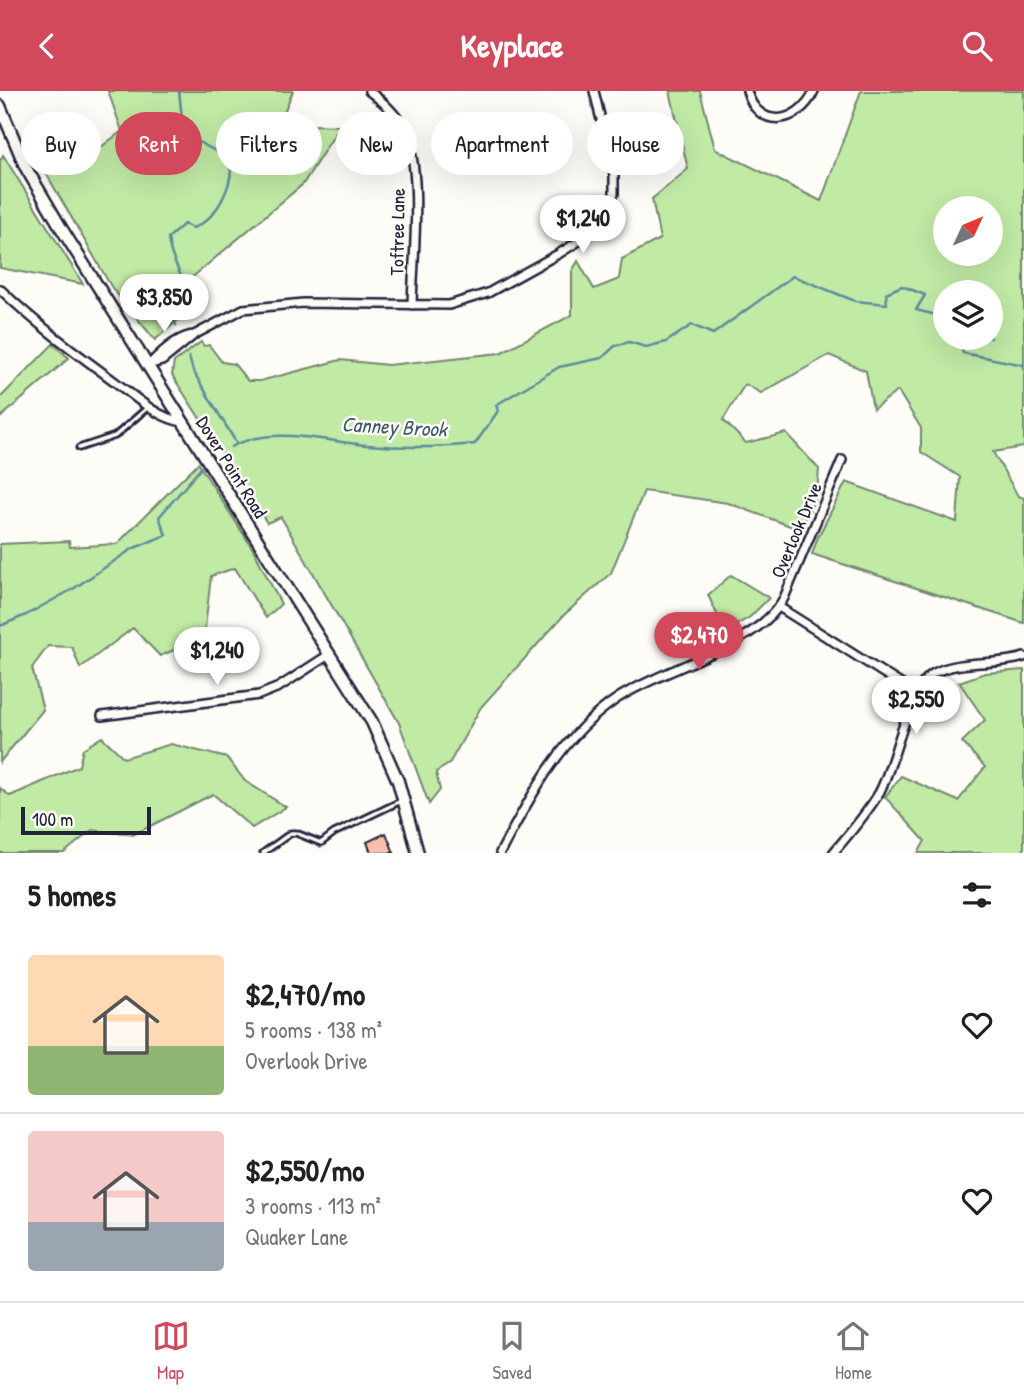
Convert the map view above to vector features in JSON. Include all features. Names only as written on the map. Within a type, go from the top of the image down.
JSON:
[{"type":"main road","name":"Dover Point Road","points":[[0,106],[14,143],[38,190],[330,654],[380,739],[404,799],[418,853]]},
{"type":"street","name":"Toftree Lane","points":[[369,91],[391,109],[410,145],[414,167],[412,305]]},
{"type":"street","points":[[148,365],[169,347],[189,335],[194,335],[229,315],[258,306],[449,305],[488,293],[560,253],[587,236],[602,222],[611,205],[615,184],[594,91]]},
{"type":"street","points":[[747,91],[760,112],[775,118],[795,115],[810,101],[814,91]]},
{"type":"street","points":[[0,289],[42,327],[148,407],[170,420],[183,422]]},
{"type":"street","name":"Overlook Drive","points":[[500,853],[551,763],[593,718],[644,683],[748,634],[768,621],[779,607],[842,460]]},
{"type":"street","points":[[779,607],[915,693]]},
{"type":"street","points":[[102,716],[258,695],[279,687],[330,654]]},
{"type":"street","points":[[833,853],[879,793],[895,757],[915,693],[925,679],[940,671],[1024,657]]},
{"type":"lane","points":[[79,448],[115,436],[148,407]]},
{"type":"lane","points":[[263,853],[291,833],[321,843],[334,833],[404,799]]},
{"type":"green space","points":[[108,91],[293,91],[284,112],[216,112],[216,175],[309,175],[303,184],[189,280],[180,318],[155,340],[112,288],[47,175],[101,175],[101,147],[115,136],[115,175],[202,175],[202,112],[115,112]]},
{"type":"green space","points":[[670,91],[700,91],[715,149],[821,201],[861,91],[1024,91],[1024,447],[993,452],[1018,496],[1024,498],[1024,623],[812,554],[846,482],[957,522],[960,477],[921,452],[921,428],[898,391],[873,409],[866,371],[829,355],[761,393],[745,384],[723,420],[746,443],[786,433],[819,469],[817,493],[801,530],[728,503],[644,491],[611,573],[564,615],[481,707],[449,764],[436,772],[440,790],[429,804],[399,723],[281,517],[267,523],[172,375],[174,362],[201,342],[204,346],[209,345],[222,362],[234,364],[248,381],[260,381],[340,360],[388,365],[500,353],[572,315],[572,271],[578,261],[594,289],[619,279],[622,259],[660,239],[652,199],[688,169],[684,152],[684,112],[675,112]]},
{"type":"green space","points":[[322,125],[336,126],[336,132],[322,154]]},
{"type":"green space","points":[[3,155],[83,284],[0,268],[0,161]]},
{"type":"green space","points":[[53,344],[69,358],[0,418],[0,398]]},
{"type":"green space","points":[[198,463],[253,549],[281,604],[266,618],[235,568],[211,576],[204,637],[160,656],[133,628],[80,668],[72,647],[48,646],[32,668],[43,710],[0,762],[0,544],[69,541],[70,547],[117,544]]},
{"type":"green space","points":[[731,575],[769,598],[750,617],[725,631],[708,595]]},
{"type":"green space","points":[[1024,670],[1024,853],[918,853],[925,841],[885,797],[901,776],[958,801],[985,767],[962,742],[985,720],[959,682],[985,673]]},
{"type":"green space","points":[[102,737],[124,758],[171,744],[227,758],[245,781],[286,807],[252,828],[213,794],[133,835],[92,830],[64,853],[0,853],[0,788],[10,796],[79,766],[83,749]]},
{"type":"building","points":[[386,833],[394,853],[371,853],[367,842]]},
{"type":"waterway","points":[[176,325],[173,315],[180,302],[183,283],[168,238],[184,224],[193,228],[210,217],[227,189],[231,168],[230,159],[193,139],[183,128],[179,91]]},
{"type":"waterway","name":"Canney Brook","points":[[231,447],[247,440],[280,436],[393,447],[475,444],[498,411],[496,405],[559,367],[602,358],[615,346],[629,342],[646,347],[666,342],[692,325],[713,334],[793,276],[855,301],[887,304],[886,293],[902,286],[925,295],[916,310],[933,314]]},
{"type":"waterway","name":"Canney Brook","points":[[962,350],[963,353],[1024,365]]},
{"type":"waterway","points":[[189,357],[193,371],[237,444]]},
{"type":"waterway","name":"Canney Brook","points":[[0,626],[73,589],[132,549],[166,535],[159,517],[201,468]]}]
